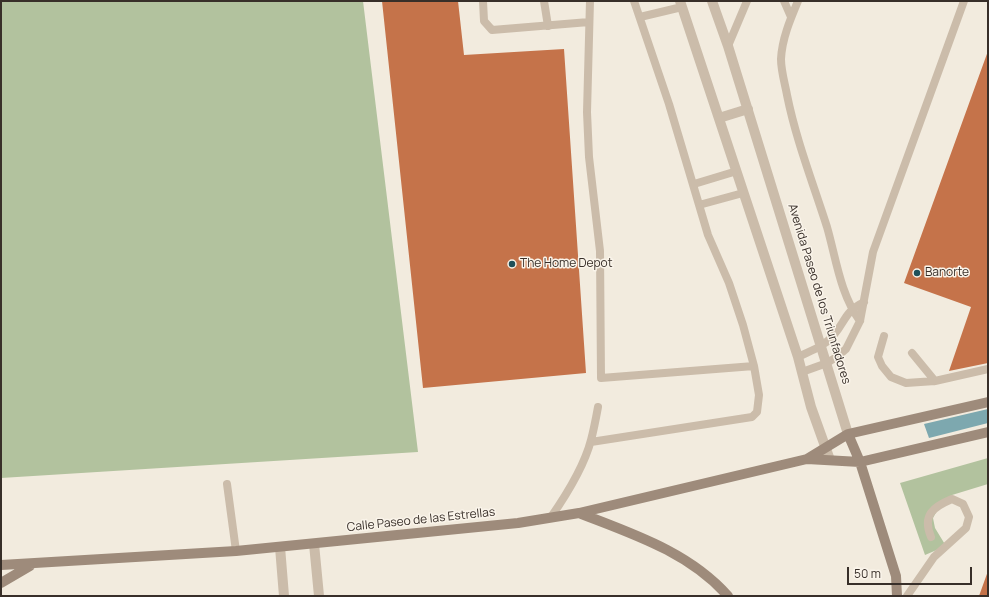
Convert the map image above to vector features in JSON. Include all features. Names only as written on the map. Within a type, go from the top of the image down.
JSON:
[{"type":"street","name":"Avenida Paseo de los Triunfadores","points":[[712,1],[728,46],[848,434],[860,462],[896,576],[896,596]]},
{"type":"street","points":[[681,4],[798,357],[811,407],[830,460]]},
{"type":"street","points":[[719,118],[748,110]]},
{"type":"street","name":"Calle Paseo de las Estrellas","points":[[807,459],[848,434],[988,402]]},
{"type":"street","name":"Calle Paseo de las Estrellas","points":[[1,565],[236,551],[510,524],[579,513],[807,459],[860,462],[988,432]]},
{"type":"street","points":[[579,513],[643,538],[681,556],[714,580],[728,596]]},
{"type":"street","points":[[314,544],[319,596]]},
{"type":"street","points":[[280,547],[284,596]]},
{"type":"street","name":"Calle Paseo de las Estrellas","points":[[1,583],[32,564]]},
{"type":"street","points":[[896,576],[903,596]]},
{"type":"lane","points":[[482,1],[484,21],[492,30],[589,22]]},
{"type":"lane","points":[[544,1],[548,26]]},
{"type":"lane","points":[[590,1],[587,112],[589,157],[600,251],[601,378],[754,366]]},
{"type":"lane","points":[[591,442],[752,417],[758,407],[759,395],[754,366],[729,283],[708,235],[694,184],[634,1]]},
{"type":"lane","points":[[728,46],[747,1]]},
{"type":"lane","points":[[784,1],[791,18]]},
{"type":"lane","points":[[798,1],[786,31],[781,60],[791,114],[851,308],[860,321]]},
{"type":"lane","points":[[802,372],[827,363],[846,349],[860,321],[873,252],[964,1]]},
{"type":"lane","points":[[640,17],[681,4]]},
{"type":"lane","points":[[694,184],[737,171]]},
{"type":"lane","points":[[699,205],[743,193]]},
{"type":"lane","points":[[798,357],[821,346],[832,337],[851,308],[864,302]]},
{"type":"lane","points":[[884,336],[878,357],[882,366],[891,377],[906,383],[935,381],[988,369]]},
{"type":"lane","points":[[912,353],[935,381]]},
{"type":"lane","points":[[552,517],[568,493],[591,442],[598,407]]},
{"type":"lane","points":[[227,484],[236,551]]},
{"type":"lane","points":[[907,596],[934,557],[966,528],[969,517],[964,504],[952,499],[936,505],[930,514],[926,527],[931,537]]},
{"type":"green space","points":[[1,1],[363,1],[418,452],[1,478]]},
{"type":"green space","points":[[988,458],[988,484],[952,495],[938,509],[933,518],[935,528],[946,546],[925,555],[900,483]]},
{"type":"water","points":[[988,409],[988,423],[929,438],[924,424]]},
{"type":"building","points":[[382,1],[458,1],[464,55],[564,49],[586,373],[423,388]]},
{"type":"building","points":[[988,51],[988,363],[949,371],[971,307],[904,283]]},
{"type":"building","points":[[988,571],[988,596],[979,596]]},
{"type":"place","name":"The Home Depot","points":[[512,264]]},
{"type":"place","name":"Banorte","points":[[917,273]]}]
